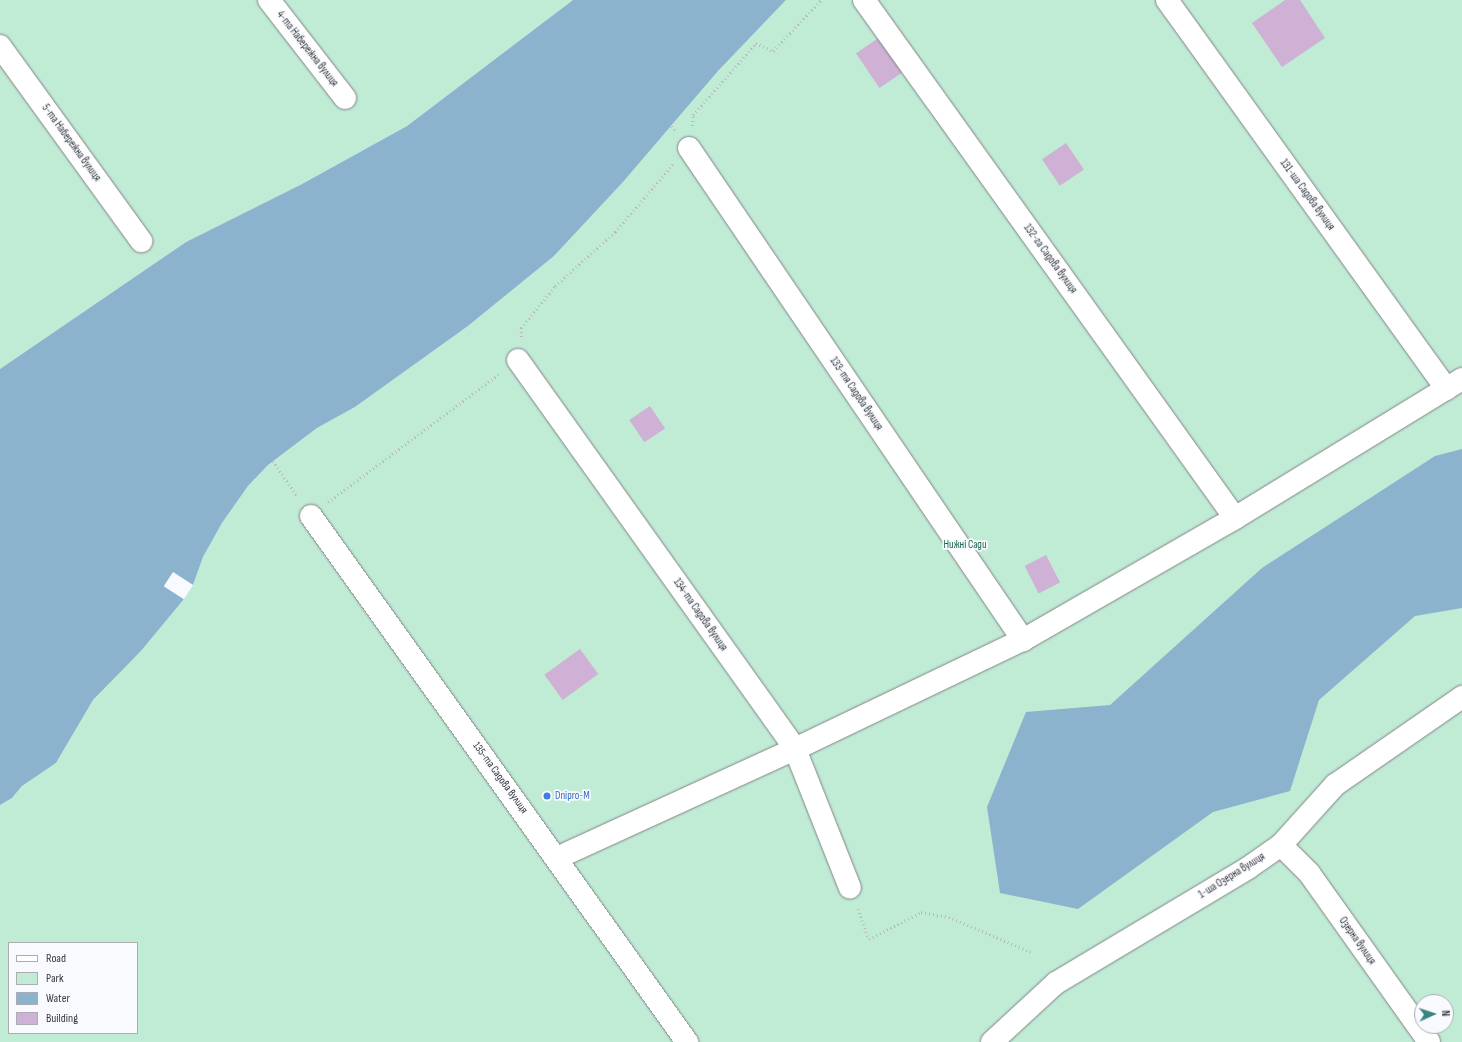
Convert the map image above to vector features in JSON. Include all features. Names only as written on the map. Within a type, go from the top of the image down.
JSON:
[{"type":"street","name":"4-та Набережна вулиця","points":[[269,0],[345,98]]},
{"type":"street","name":"132-га Садова вулиця","points":[[864,0],[1236,518]]},
{"type":"street","name":"131-ша Садова вулиця","points":[[1168,0],[1455,384]]},
{"type":"street","name":"5-та Набережна вулиця","points":[[0,46],[141,241]]},
{"type":"street","name":"133-тя Садова вулиця","points":[[689,148],[1023,640]]},
{"type":"street","name":"134-та Садова вулиця","points":[[518,360],[795,749],[850,888]]},
{"type":"street","points":[[557,858],[795,749],[1023,640],[1236,518],[1455,384]]},
{"type":"street","name":"135-та Садова вулиця","points":[[310,516],[688,1042]]},
{"type":"street","name":"1-ша Озерна вулиця","points":[[992,1042],[1056,983],[1248,868],[1281,845],[1335,785],[1462,697]]},
{"type":"street","name":"Озерна вулиця","points":[[1281,845],[1309,873],[1429,1042]]},
{"type":"path","points":[[273,461],[310,516],[518,360],[522,328],[555,286],[615,232],[652,188],[689,148],[693,115],[756,43],[774,51],[821,0]]},
{"type":"path","points":[[850,888],[869,939],[921,912],[949,917],[1033,953]]},
{"type":"green space","points":[[0,0],[573,0],[407,126],[302,184],[186,242],[0,369]]},
{"type":"green space","name":"Нижні Сади","points":[[786,0],[1462,0],[1462,1042],[0,1042],[0,805],[12,798],[22,786],[56,763],[93,700],[141,651],[184,599],[193,585],[203,557],[222,523],[248,486],[268,465],[317,428],[355,407],[468,326],[554,256],[623,182],[718,71]]},
{"type":"water","points":[[573,0],[786,0],[718,71],[623,182],[554,256],[468,326],[355,407],[317,428],[268,465],[248,486],[222,523],[203,557],[193,585],[184,599],[141,651],[93,700],[56,763],[22,786],[12,798],[0,805],[0,369],[186,242],[302,184],[407,126]]},
{"type":"water","points":[[1462,449],[1462,608],[1415,616],[1319,700],[1290,791],[1213,812],[1078,909],[1000,893],[987,807],[1026,712],[1110,705],[1262,568],[1435,456]]},
{"type":"pier","points":[[173,572],[193,585],[184,599],[164,586]]},
{"type":"building","points":[[1285,0],[1300,0],[1325,38],[1282,67],[1252,23]]},
{"type":"building","points":[[880,37],[903,72],[879,88],[856,53]]},
{"type":"building","points":[[1066,143],[1084,170],[1060,186],[1042,159]]},
{"type":"building","points":[[650,406],[665,428],[644,442],[629,420]]},
{"type":"building","points":[[1046,555],[1060,583],[1039,594],[1025,566]]},
{"type":"building","points":[[580,649],[598,674],[563,700],[544,675]]},
{"type":"place","name":"Dnipro-M","points":[[547,796]]}]
